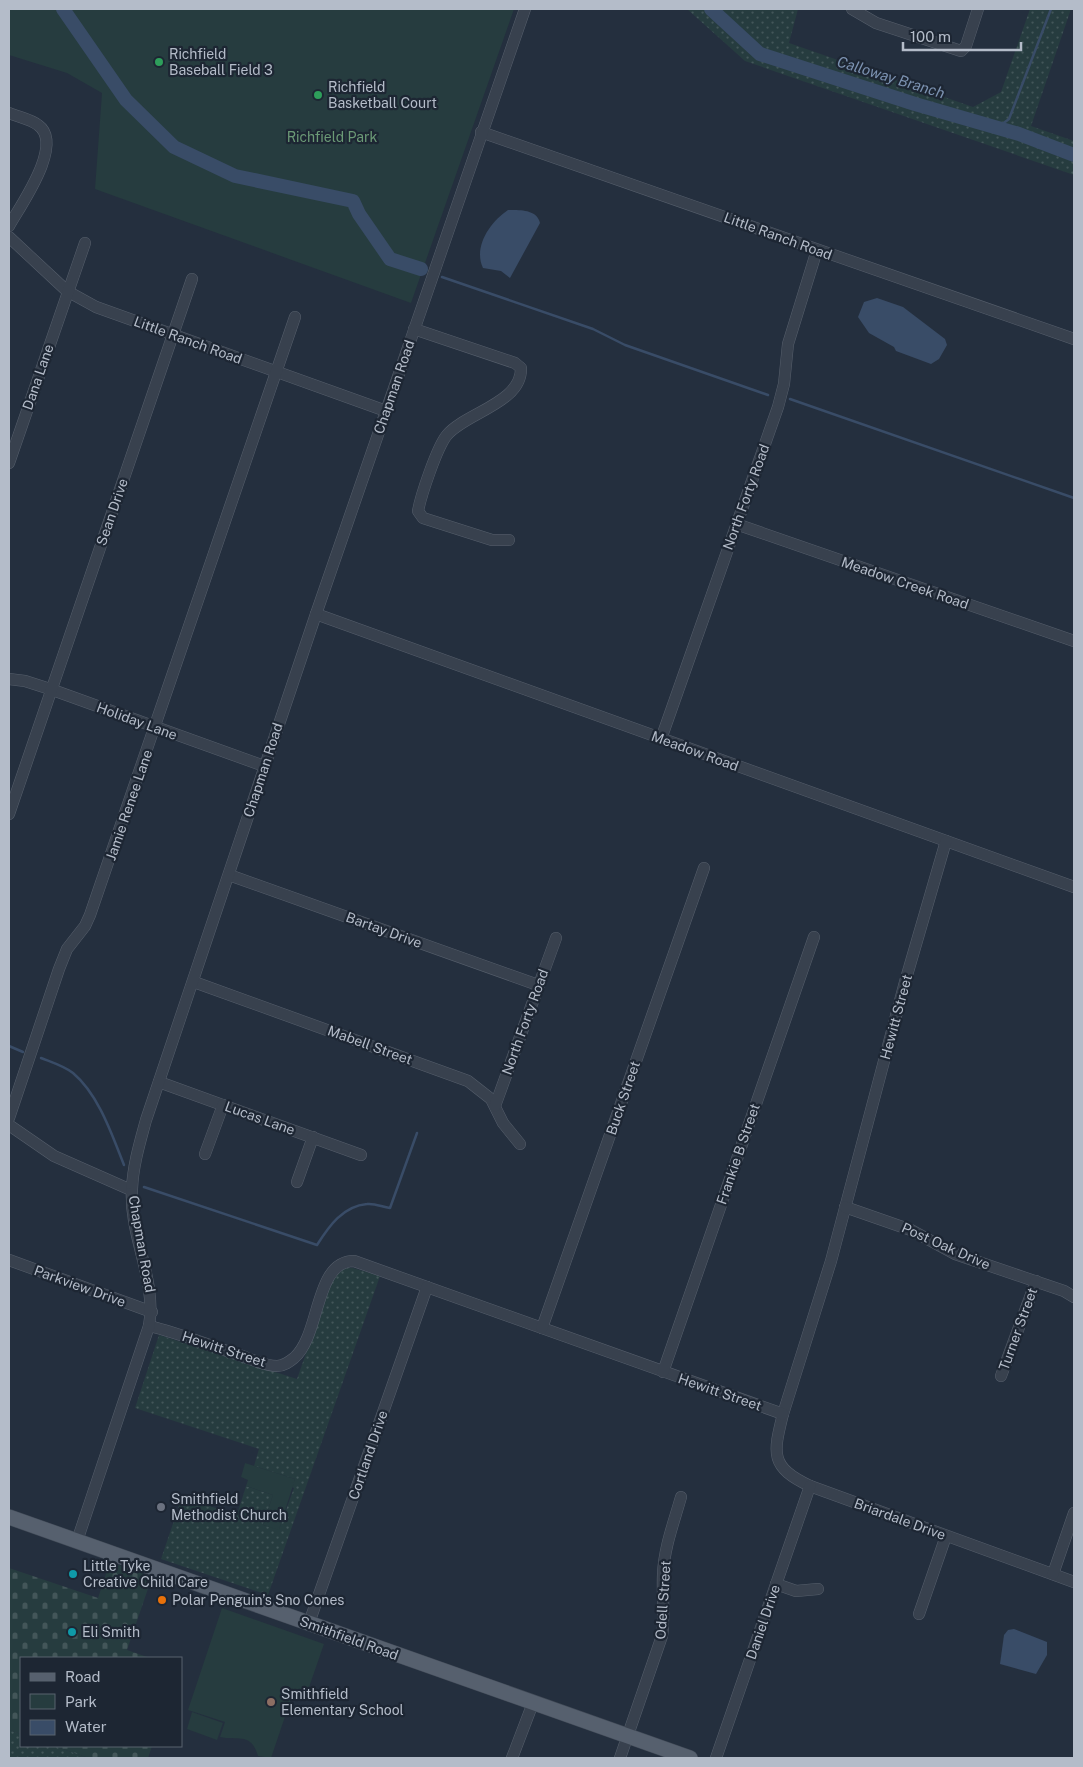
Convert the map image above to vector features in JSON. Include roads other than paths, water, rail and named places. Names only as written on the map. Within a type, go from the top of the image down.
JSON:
[{"type":"main road","name":"Smithfield Road","points":[[9,1517],[690,1758]]},
{"type":"street","name":"Chapman Road","points":[[77,1541],[149,1326],[152,1312],[132,1190],[140,1143],[264,766],[481,132],[525,9]]},
{"type":"street","points":[[852,9],[876,22],[961,51],[966,46],[978,9]]},
{"type":"street","points":[[9,113],[37,124],[44,133],[46,149],[36,181],[9,226]]},
{"type":"street","name":"Little Ranch Road","points":[[481,132],[1074,339]]},
{"type":"street","name":"Little Ranch Road","points":[[9,237],[67,291],[96,307],[386,412]]},
{"type":"street","name":"Dana Lane","points":[[9,463],[85,243]]},
{"type":"street","name":"North Forty Road","points":[[661,739],[778,407],[784,384],[788,344],[817,250]]},
{"type":"street","name":"Sean Drive","points":[[9,814],[50,689],[192,279]]},
{"type":"street","name":"Jamie Renee Lane","points":[[9,1118],[58,969],[67,949],[85,926],[90,915],[295,318]]},
{"type":"street","points":[[414,329],[515,363],[522,368],[522,377],[518,384],[492,408],[459,424],[446,436],[440,446],[418,511],[422,518],[492,540],[509,540]]},
{"type":"street","name":"Meadow Creek Road","points":[[736,524],[1074,641]]},
{"type":"street","name":"Meadow Road","points":[[316,614],[1074,887]]},
{"type":"street","name":"Holiday Lane","points":[[9,679],[25,681],[50,689],[264,766]]},
{"type":"street","name":"Hewitt Street","points":[[149,1326],[276,1366],[284,1365],[301,1350],[332,1270],[338,1264],[354,1261],[783,1414],[817,1307],[946,842]]},
{"type":"street","name":"Buck Street","points":[[542,1328],[704,868]]},
{"type":"street","name":"Bartay Drive","points":[[229,875],[538,985]]},
{"type":"street","name":"Frankie B Street","points":[[663,1372],[814,937]]},
{"type":"street","name":"North Forty Road","points":[[495,1106],[556,938]]},
{"type":"street","name":"Mabell Street","points":[[194,982],[468,1081],[491,1099],[503,1123],[520,1144]]},
{"type":"street","name":"Lucas Lane","points":[[159,1082],[361,1155]]},
{"type":"street","points":[[205,1154],[223,1105]]},
{"type":"street","points":[[9,1125],[54,1156],[132,1190]]},
{"type":"street","points":[[297,1182],[313,1137]]},
{"type":"street","name":"Post Oak Drive","points":[[845,1207],[911,1230],[955,1254],[1064,1291],[1074,1297]]},
{"type":"street","name":"Parkview Drive","points":[[9,1260],[152,1312]]},
{"type":"street","name":"Turner Street","points":[[1001,1376],[1036,1281]]},
{"type":"street","name":"Cortland Drive","points":[[309,1623],[427,1287]]},
{"type":"street","name":"Briardale Drive","points":[[783,1414],[779,1431],[778,1460],[789,1476],[810,1486],[1074,1582]]},
{"type":"street","name":"Daniel Drive","points":[[716,1758],[810,1486]]},
{"type":"street","name":"Odell Street","points":[[620,1758],[662,1636],[664,1620],[663,1573],[670,1535],[681,1497]]},
{"type":"street","points":[[1053,1574],[1074,1513]]},
{"type":"street","points":[[919,1614],[946,1536]]},
{"type":"street","points":[[776,1584],[796,1591],[818,1589]]},
{"type":"street","points":[[512,1758],[533,1704]]},
{"type":"water","points":[[508,210],[522,210],[531,213],[538,218],[540,223],[510,278],[501,271],[483,268],[480,260],[480,252],[485,236],[495,221]]},
{"type":"water","points":[[877,298],[903,307],[945,339],[947,345],[939,359],[931,364],[896,351],[894,347],[869,333],[858,317],[864,302]]},
{"type":"water","points":[[1014,1629],[1047,1642],[1047,1655],[1036,1674],[1000,1664],[1004,1635],[1008,1630]]},
{"type":"waterway","points":[[63,9],[126,100],[174,147],[235,176],[353,201],[359,214],[390,259],[421,269]]},
{"type":"waterway","name":"Calloway Branch","points":[[711,9],[760,54],[915,104],[1019,134],[1074,155]]},
{"type":"waterway","points":[[997,128],[1009,119],[1051,9]]},
{"type":"waterway","points":[[442,277],[593,329],[625,345],[768,395]]},
{"type":"waterway","points":[[790,399],[1074,498]]},
{"type":"waterway","points":[[9,1046],[23,1052]]},
{"type":"waterway","points":[[41,1058],[73,1073],[90,1092],[104,1116],[124,1165]]},
{"type":"waterway","points":[[144,1187],[317,1245],[337,1218],[351,1209],[370,1204],[390,1208],[417,1133]]},
{"type":"place","name":"Richfield Baseball Field 3","points":[[159,62]]},
{"type":"place","name":"Richfield Basketball Court","points":[[318,95]]},
{"type":"place","name":"Smithfield Methodist Church","points":[[161,1507]]},
{"type":"place","name":"Little Tyke Creative Child Care","points":[[73,1574]]},
{"type":"place","name":"Polar Penguin’s Sno Cones","points":[[162,1600]]},
{"type":"place","name":"Eli Smith","points":[[72,1632]]},
{"type":"place","name":"Smithfield Elementary School","points":[[271,1702]]},
{"type":"park label","name":"Richfield Park","points":[[332,137]]}]
